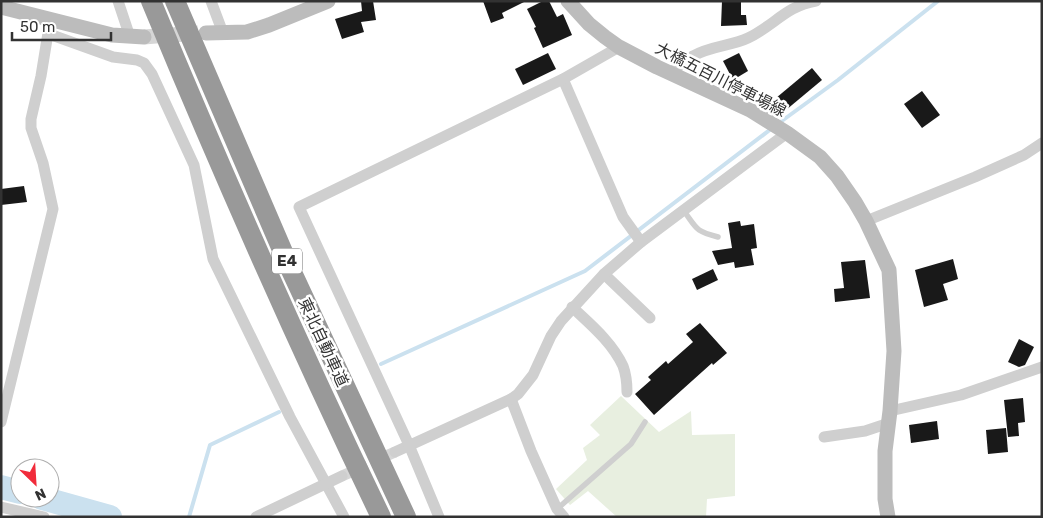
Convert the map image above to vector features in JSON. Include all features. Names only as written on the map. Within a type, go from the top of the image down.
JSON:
[{"type":"highway","name":"東北自動車道","points":[[151,1],[268,277],[381,517]]},
{"type":"highway","name":"東北自動車道","points":[[175,1],[289,266],[406,517]]},
{"type":"main road","points":[[206,32],[247,32],[262,28],[328,1]]},
{"type":"main road","name":"大橋五百川停車場線","points":[[568,1],[605,38],[619,47],[750,110],[820,157],[837,176],[866,220],[889,270],[894,351],[885,451],[885,514]]},
{"type":"main road","points":[[1,7],[112,35],[137,37]]},
{"type":"street","points":[[118,1],[137,37]]},
{"type":"street","points":[[211,1],[223,33]]},
{"type":"street","points":[[671,73],[692,56],[728,46],[750,37],[792,8],[803,3],[816,1]]},
{"type":"street","points":[[1,422],[53,209],[31,128],[31,118],[49,34],[50,19]]},
{"type":"street","points":[[49,34],[113,57],[137,60],[144,64],[152,74],[194,165],[213,259],[290,417],[344,517]]},
{"type":"street","points":[[439,517],[409,445],[299,207],[563,79],[619,47]]},
{"type":"street","points":[[563,79],[623,217],[636,236]]},
{"type":"street","points":[[395,452],[511,399],[518,394],[527,384],[551,336],[572,307],[604,274],[636,236],[684,211],[779,128]]},
{"type":"street","points":[[866,220],[975,177],[1024,155],[1042,143]]},
{"type":"street","points":[[604,274],[650,318]]},
{"type":"street","points":[[572,307],[614,351],[623,366],[627,392]]},
{"type":"street","points":[[824,437],[865,431],[889,417],[1042,367]]},
{"type":"street","points":[[511,399],[531,450],[561,513]]},
{"type":"street","points":[[256,517],[342,476]]},
{"type":"street","points":[[1,507],[44,517]]},
{"type":"lane","points":[[684,211],[694,226],[702,233],[718,237]]},
{"type":"lane","points":[[561,513],[631,444],[646,422]]},
{"type":"green space","points":[[621,396],[659,432],[691,411],[692,435],[735,434],[735,496],[707,499],[706,517],[617,517],[588,491],[570,505],[556,489],[587,460],[583,448],[600,435],[590,425]]},
{"type":"building","points":[[361,1],[373,1],[376,20],[361,22],[364,32],[342,39],[335,19],[362,11]]},
{"type":"building","points":[[483,1],[526,1],[502,13],[504,18],[491,23]]},
{"type":"building","points":[[543,1],[549,1],[557,17],[563,14],[572,35],[543,48],[527,9]]},
{"type":"building","points":[[722,1],[741,1],[741,15],[746,15],[747,25],[721,26]]},
{"type":"building","points":[[548,53],[556,69],[523,85],[515,69]]},
{"type":"building","points":[[739,53],[748,71],[733,80],[723,61]]},
{"type":"building","points":[[812,68],[822,80],[786,110],[776,98]]},
{"type":"building","points":[[922,91],[940,115],[922,128],[904,104]]},
{"type":"building","points":[[24,186],[27,202],[1,205],[1,189]]},
{"type":"building","points":[[740,221],[741,226],[754,224],[757,248],[751,249],[754,265],[735,268],[734,262],[718,265],[712,251],[732,248],[728,223]]},
{"type":"building","points":[[953,259],[958,279],[943,284],[948,300],[924,307],[915,270]]},
{"type":"building","points":[[865,260],[870,298],[835,302],[834,289],[844,288],[841,262]]},
{"type":"building","points":[[713,269],[718,280],[697,290],[692,279]]},
{"type":"building","points":[[700,323],[727,353],[713,365],[712,363],[654,415],[635,394],[651,380],[648,377],[666,361],[668,364],[693,342],[686,334]]},
{"type":"building","points":[[1019,339],[1034,347],[1025,365],[1019,367],[1008,362]]},
{"type":"building","points":[[1023,398],[1025,422],[1018,423],[1019,436],[1008,437],[1004,400]]},
{"type":"building","points":[[937,421],[939,439],[911,443],[909,425]]},
{"type":"building","points":[[1006,428],[1008,452],[988,454],[986,430]]},
{"type":"waterway","points":[[779,123],[838,80],[938,1]]},
{"type":"waterway","points":[[381,364],[585,271],[771,129]]},
{"type":"waterway","points":[[189,517],[210,445],[279,412]]},
{"type":"waterway","points":[[1,487],[10,489]]},
{"type":"waterway","points":[[60,503],[110,517]]},
{"type":"tunnel","points":[[144,37],[198,33]]},
{"type":"tunnel","points":[[342,476],[395,452]]}]
